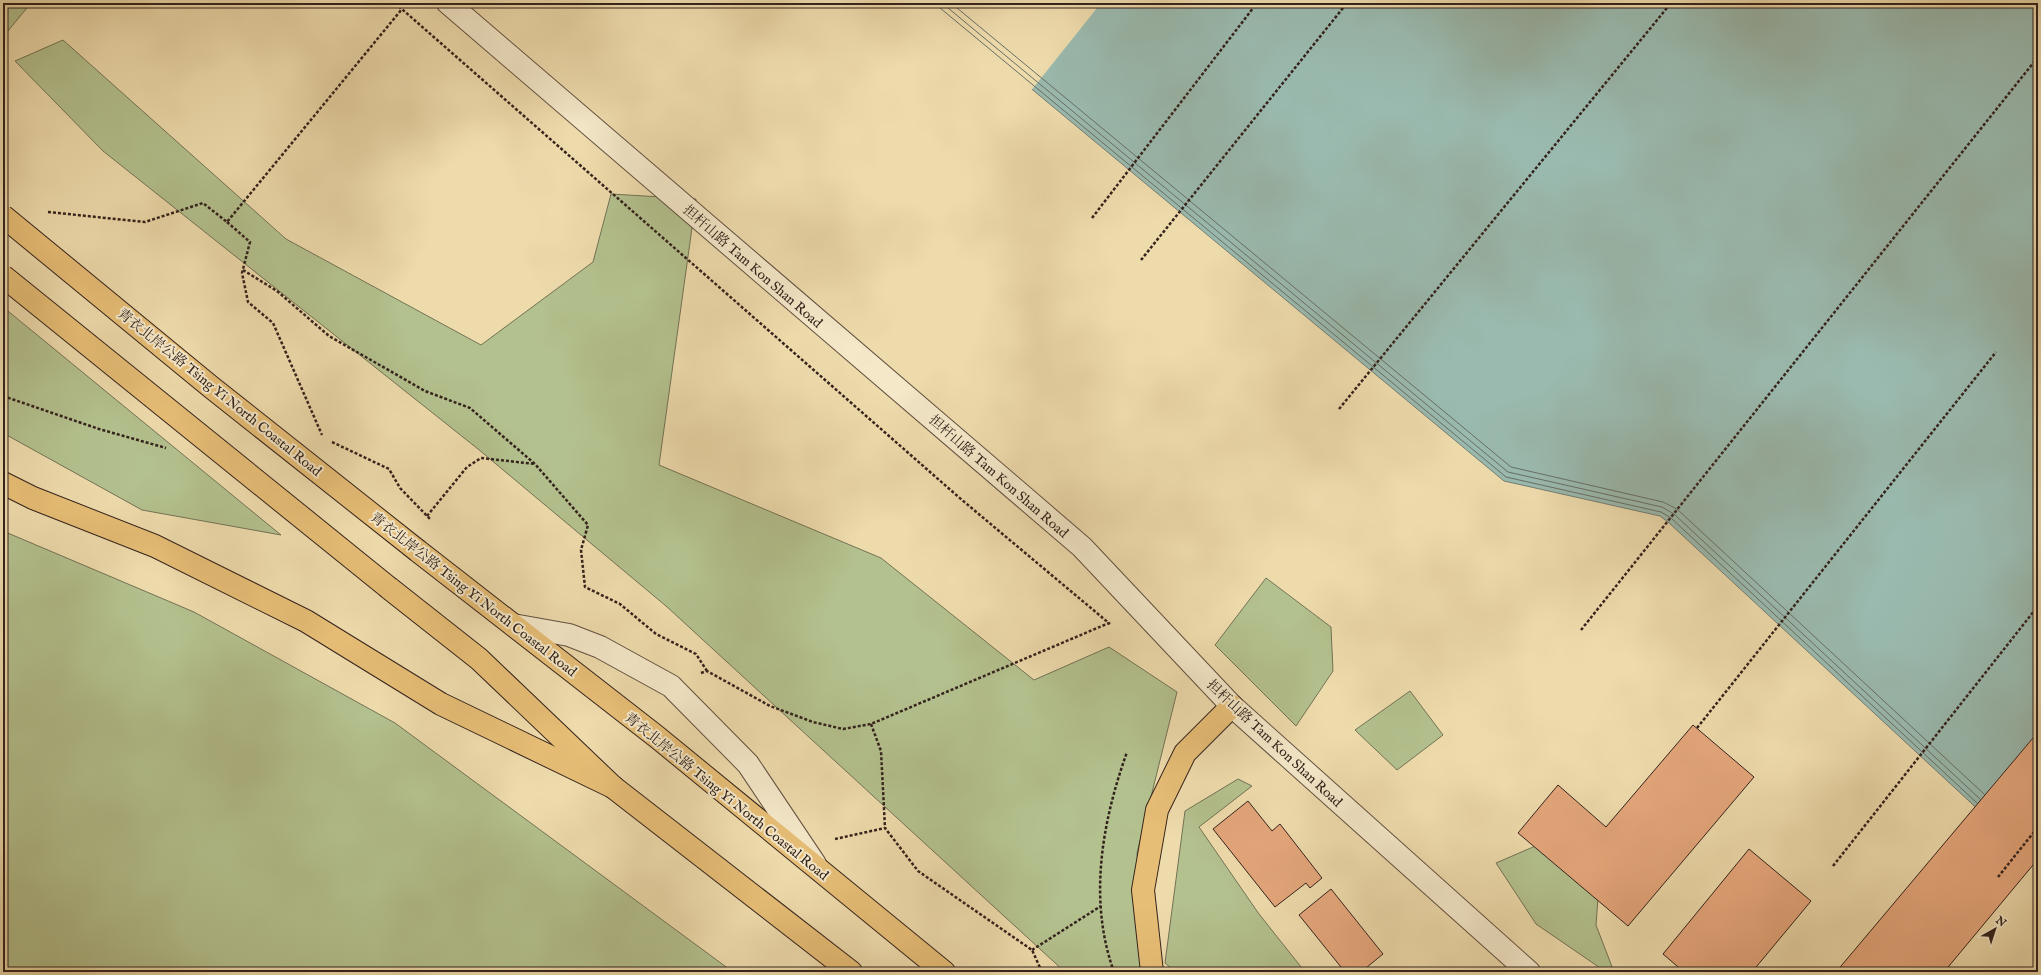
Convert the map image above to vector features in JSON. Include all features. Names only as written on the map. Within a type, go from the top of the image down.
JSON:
[{"type":"main road","name":"青衣北岸公路 Tsing Yi North Coastal Road","points":[[3,216],[212,387],[418,551],[657,737],[944,972]]},
{"type":"main road","points":[[3,276],[479,660],[613,787],[851,972]]},
{"type":"main road","points":[[3,483],[33,498],[155,546],[272,604],[306,621],[441,704],[613,787]]},
{"type":"main road","points":[[1152,972],[1143,890],[1156,810],[1185,753],[1232,706]]},
{"type":"street","name":"担杆山路 Tam Kon Shan Road","points":[[448,3],[1082,547],[1232,706],[1529,972]]},
{"type":"street","points":[[513,624],[569,635],[600,647],[671,686],[748,764],[820,871]]},
{"type":"path","points":[[395,3],[962,500],[1114,627]]},
{"type":"path","points":[[1092,218],[1257,3]]},
{"type":"path","points":[[1141,260],[1347,3]]},
{"type":"path","points":[[1339,409],[1671,3]]},
{"type":"path","points":[[227,222],[402,9]]},
{"type":"path","points":[[1581,630],[2038,57]]},
{"type":"path","points":[[48,212],[145,222],[203,203],[227,222],[250,242],[242,273],[248,302],[273,323],[323,438]]},
{"type":"path","points":[[243,270],[277,291],[329,336],[424,391],[470,408],[535,464],[588,525],[581,550],[585,587],[620,604],[656,634],[696,654],[707,671],[770,706],[813,722],[843,729],[871,724],[1109,623]]},
{"type":"path","points":[[1697,728],[1996,352]]},
{"type":"path","points":[[330,441],[389,469],[400,488],[431,520]]},
{"type":"path","points":[[427,516],[467,468],[481,458],[535,464]]},
{"type":"path","points":[[1833,866],[2038,606]]},
{"type":"path","points":[[671,686],[707,671]]},
{"type":"path","points":[[871,724],[881,751],[885,828],[918,871],[1032,950],[1042,972]]},
{"type":"path","points":[[1114,972],[1106,951],[1101,906],[1100,862],[1105,824],[1113,790],[1127,752]]},
{"type":"path","points":[[803,846],[885,828]]},
{"type":"path","points":[[1998,877],[2038,828]]},
{"type":"path","points":[[1032,950],[1101,906]]},
{"type":"green space","points":[[3,3],[31,3],[3,37]]},
{"type":"green space","points":[[63,40],[286,239],[481,345],[593,262],[611,194],[696,199],[659,465],[881,558],[1034,680],[1109,647],[1177,692],[1137,853],[1145,972],[1065,972],[666,606],[478,449],[103,151],[15,61]]},
{"type":"green space","points":[[3,307],[281,535],[142,510],[3,433]]},
{"type":"green space","points":[[3,531],[194,612],[395,723],[733,972],[3,972]]},
{"type":"green space","points":[[1266,578],[1331,627],[1333,671],[1296,726],[1215,645]]},
{"type":"green space","points":[[1410,691],[1443,735],[1397,770],[1355,730]]},
{"type":"green space","points":[[1238,779],[1252,786],[1199,827],[1259,914],[1305,972],[1176,972],[1165,963],[1185,811]]},
{"type":"green space","points":[[1547,841],[1599,884],[1596,925],[1614,972],[1606,972],[1536,924],[1496,863]]},
{"type":"water","points":[[928,3],[2038,3],[2038,865],[1668,522],[1660,516],[1504,481]]},
{"type":"pier","points":[[926,3],[1101,3],[1030,92]]},
{"type":"building","points":[[1693,725],[1754,777],[1628,926],[1518,833],[1558,785],[1606,827]]},
{"type":"building","points":[[2038,732],[2038,859],[1944,972],[1836,972]]},
{"type":"building","points":[[1248,801],[1272,831],[1280,824],[1322,878],[1310,888],[1306,883],[1275,907],[1213,829]]},
{"type":"building","points":[[1749,849],[1811,901],[1752,972],[1684,972],[1663,954]]},
{"type":"building","points":[[1331,889],[1383,954],[1361,972],[1345,972],[1299,915]]}]
